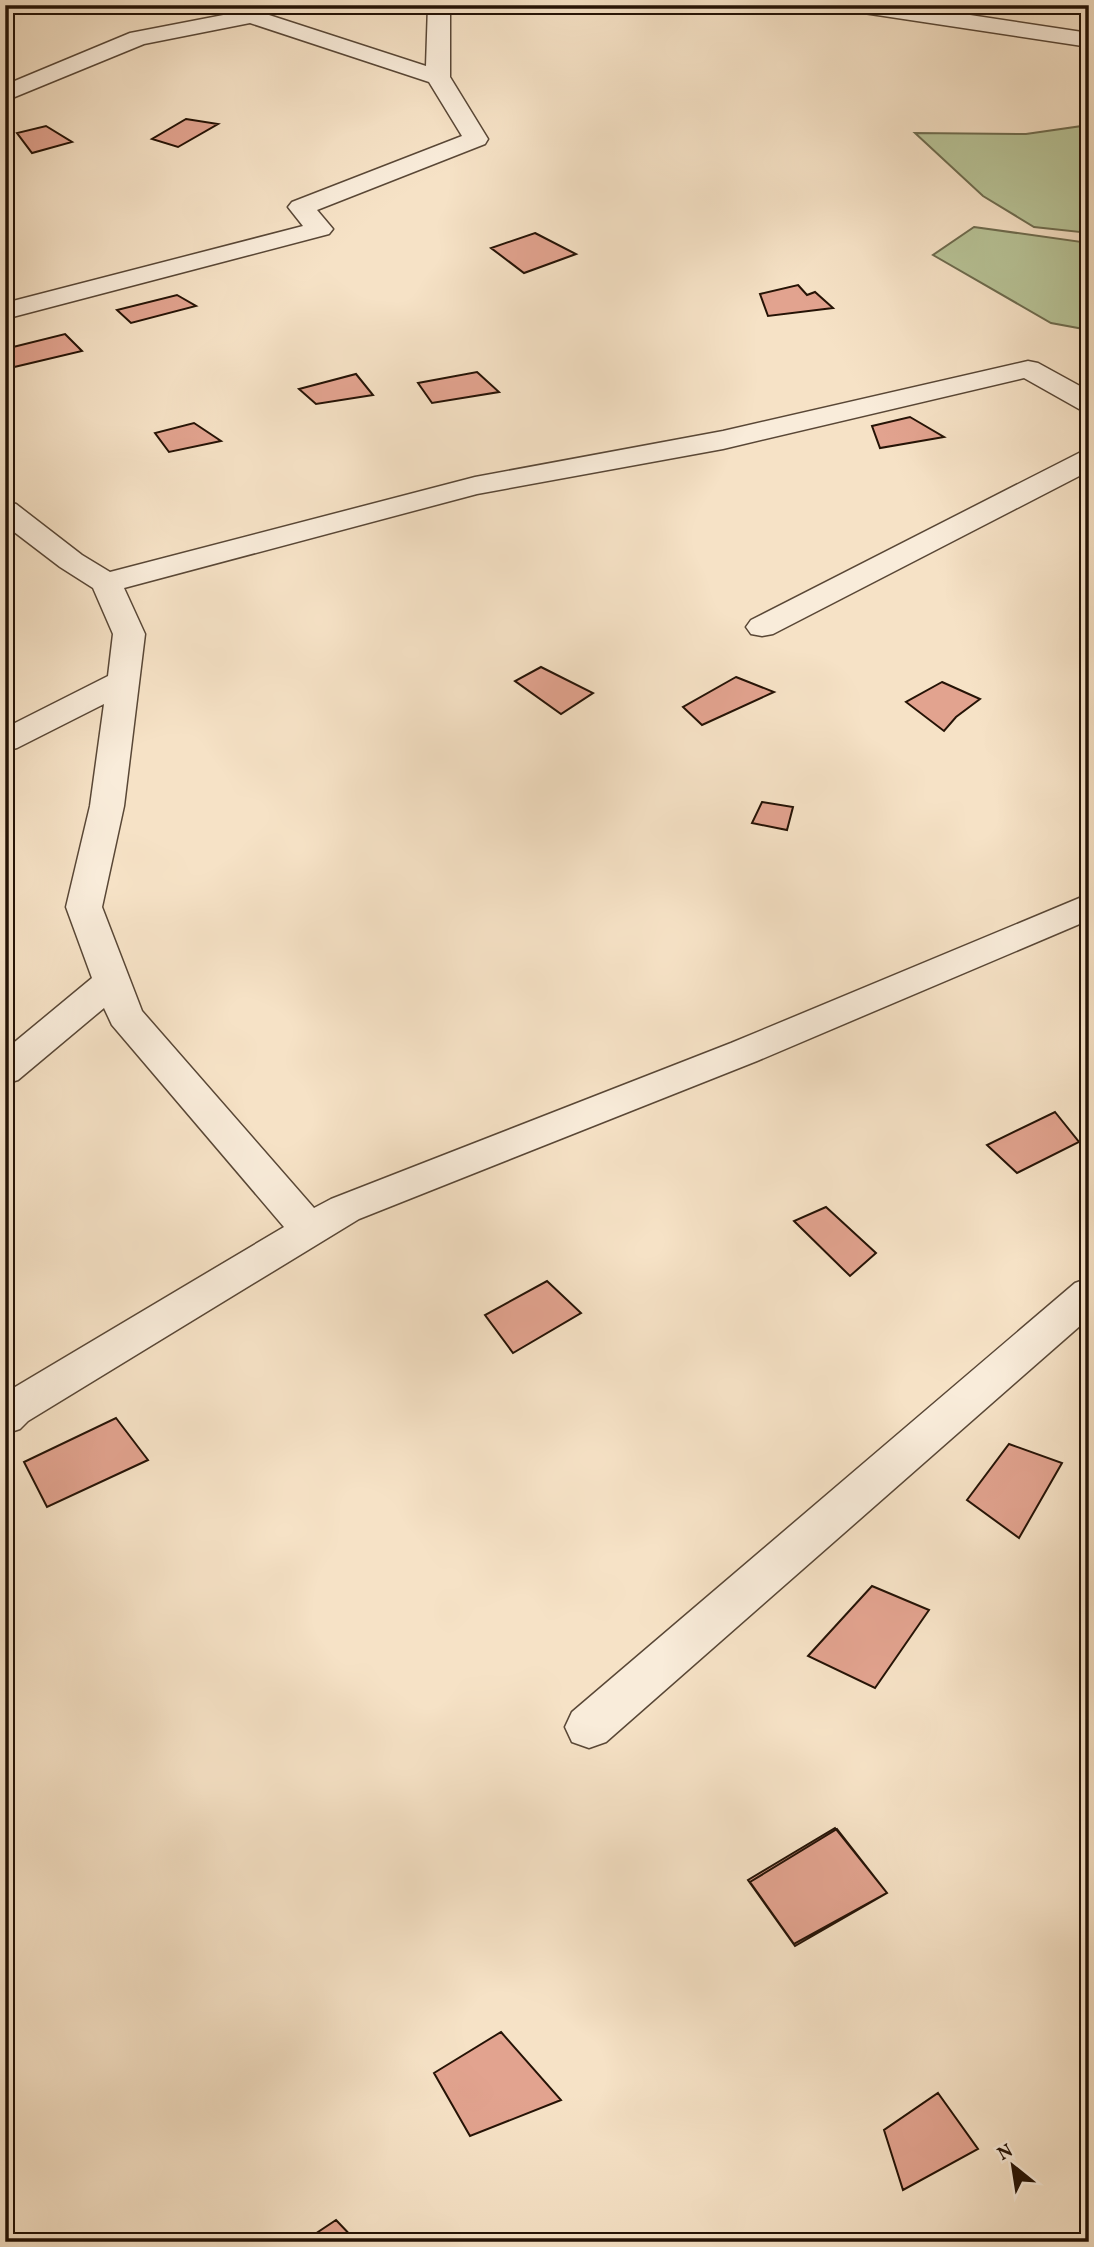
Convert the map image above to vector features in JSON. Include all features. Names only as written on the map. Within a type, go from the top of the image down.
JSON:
[{"type":"street","points":[[5,311],[320,229],[301,206],[476,139],[438,77],[439,5]]},
{"type":"street","points":[[857,5],[1089,40]]},
{"type":"street","points":[[5,93],[138,38],[260,11],[438,77]]},
{"type":"street","points":[[106,583],[475,486],[723,440],[1028,369],[1089,403]]},
{"type":"street","points":[[762,627],[1089,459]]},
{"type":"street","points":[[5,510],[71,561],[106,583],[129,634],[107,806],[84,907],[125,1016],[310,1230]]},
{"type":"street","points":[[5,741],[123,681]]},
{"type":"street","points":[[5,1417],[13,1409],[345,1209],[744,1052],[1089,906]]},
{"type":"street","points":[[5,1071],[113,981]]},
{"type":"street","points":[[589,1727],[1089,1294]]},
{"type":"green space","points":[[1089,125],[1089,233],[1034,227],[983,196],[915,133],[1026,134]]},
{"type":"green space","points":[[974,227],[1089,243],[1089,330],[1051,323],[933,255]]},
{"type":"building","points":[[186,119],[218,124],[178,147],[152,139]]},
{"type":"building","points":[[46,126],[72,142],[32,153],[17,133]]},
{"type":"building","points":[[535,233],[576,254],[524,273],[491,248]]},
{"type":"building","points":[[798,285],[807,295],[815,292],[833,308],[768,316],[760,294]]},
{"type":"building","points":[[177,295],[196,306],[131,323],[117,310]]},
{"type":"building","points":[[65,334],[82,351],[10,368],[5,349]]},
{"type":"building","points":[[477,372],[499,392],[432,403],[418,383]]},
{"type":"building","points":[[356,374],[373,395],[316,404],[299,389]]},
{"type":"building","points":[[910,417],[944,437],[880,448],[872,426]]},
{"type":"building","points":[[194,423],[221,441],[169,452],[155,433]]},
{"type":"building","points":[[541,667],[593,693],[561,714],[515,681]]},
{"type":"building","points":[[736,677],[774,692],[702,725],[683,707]]},
{"type":"building","points":[[942,682],[980,699],[956,717],[944,731],[906,702]]},
{"type":"building","points":[[762,802],[793,807],[787,830],[752,823]]},
{"type":"building","points":[[1055,1112],[1079,1142],[1017,1173],[987,1145]]},
{"type":"building","points":[[826,1207],[876,1253],[850,1276],[794,1221]]},
{"type":"building","points":[[547,1281],[581,1313],[513,1353],[485,1315]]},
{"type":"building","points":[[116,1418],[148,1460],[47,1507],[24,1462]]},
{"type":"building","points":[[1009,1444],[1062,1463],[1019,1538],[967,1500]]},
{"type":"building","points":[[872,1586],[929,1610],[875,1688],[808,1656]]},
{"type":"building","points":[[835,1828],[887,1893],[795,1946],[748,1880]]},
{"type":"building","points":[[837,1829],[887,1893],[794,1944],[750,1882]]},
{"type":"building","points":[[501,2032],[561,2100],[470,2136],[434,2073]]},
{"type":"building","points":[[938,2093],[978,2149],[903,2190],[884,2130]]},
{"type":"building","points":[[336,2220],[357,2242],[303,2242]]}]
